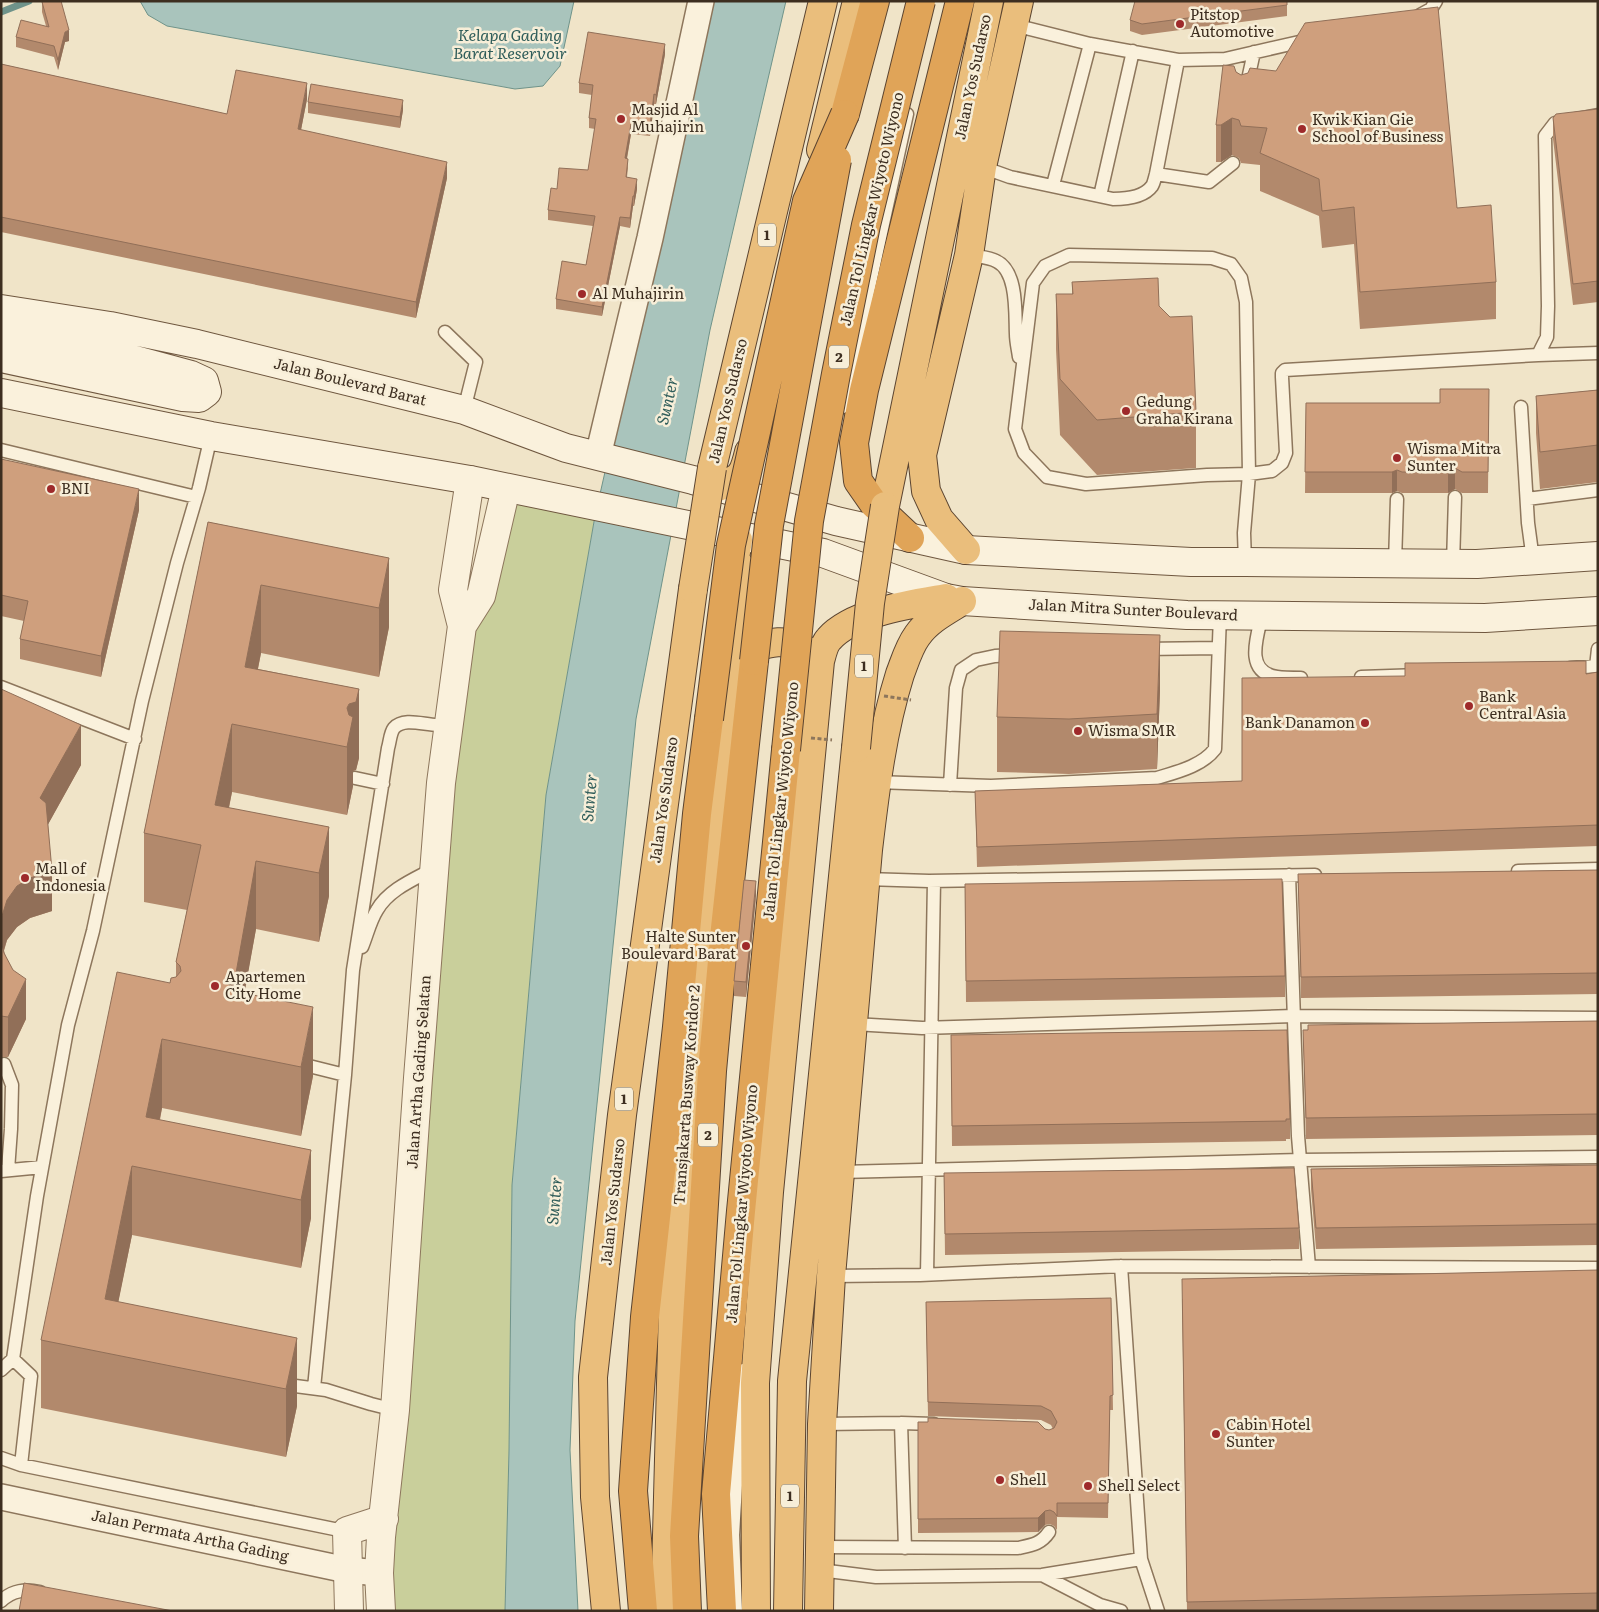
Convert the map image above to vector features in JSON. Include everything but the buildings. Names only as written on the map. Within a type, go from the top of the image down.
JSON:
[{"type":"highway","name":"Jalan Yos Sudarso","points":[[606,1611],[594,1497],[593,1377],[622,1115],[690,608],[712,468],[822,1]]},
{"type":"highway","points":[[705,484],[736,480],[745,468],[857,1]]},
{"type":"highway","name":"2","points":[[687,1611],[684,1536],[712,1071],[725,928],[769,525],[845,114],[875,1]]},
{"type":"highway","name":"Jalan Tol Lingkar Wiyoto Wiyono","points":[[722,1611],[717,1484],[740,1211],[809,521],[866,225],[921,1]]},
{"type":"highway","points":[[910,538],[874,504],[858,481],[854,443],[864,390],[960,1]]},
{"type":"highway","name":"Jalan Yos Sudarso","points":[[788,1611],[792,1381],[870,603],[887,497],[989,1]]},
{"type":"highway","points":[[966,550],[938,519],[926,490],[922,455],[969,255],[982,167],[1016,13]]},
{"type":"highway","points":[[642,1611],[633,1492],[645,1317],[677,1028],[697,814],[731,545],[807,201],[845,114]]},
{"type":"highway","points":[[665,1611],[675,1260],[711,837],[742,637],[742,580],[740,567],[735,558],[739,535]]},
{"type":"highway","points":[[813,669],[828,640],[844,627],[874,614],[900,606],[954,599]]},
{"type":"highway","points":[[819,1611],[822,1424],[832,1276],[876,782],[894,692],[906,655],[917,636],[954,599]]},
{"type":"highway","points":[[739,658],[751,648],[765,643],[795,644],[809,651],[813,669],[769,1192],[756,1383],[756,1611]]},
{"type":"highway","points":[[740,1611],[743,1548],[753,1448],[752,1353],[766,1238],[769,1192]]},
{"type":"main road","name":"Jalan Boulevard Barat","points":[[1,309],[110,326],[197,344],[464,410],[566,448],[705,484]]},
{"type":"main road","points":[[1,332],[102,351],[191,375],[204,381],[207,392],[199,398],[183,397],[1,358]]},
{"type":"main road","points":[[1,392],[211,436],[470,480],[506,488]]},
{"type":"main road","name":"Jalan Artha Gading Selatan","points":[[381,1611],[379,1573],[382,1528],[396,1410],[434,868],[441,783],[462,626],[453,590],[470,480]]},
{"type":"main road","points":[[705,484],[829,508],[910,538],[966,550],[1191,562],[1477,564],[1598,556]]},
{"type":"main road","name":"Jalan Artha Gading Selatan","points":[[462,626],[481,596],[506,488]]},
{"type":"main road","name":"Jalan Mitra Sunter Boulevard","points":[[506,488],[824,553],[954,599],[1187,615],[1485,618],[1598,611]]},
{"type":"main road","points":[[349,1611],[347,1531],[382,1528]]},
{"type":"street","points":[[600,456],[650,238],[701,1]]},
{"type":"street","name":"Jalan Permata Artha Gading","points":[[1,1497],[347,1570],[379,1573]]},
{"type":"lane","points":[[914,84],[931,1]]},
{"type":"lane","points":[[1409,18],[1418,16],[1431,9],[1436,1]]},
{"type":"lane","points":[[1016,13],[1090,44],[1178,60],[1225,59],[1318,38]]},
{"type":"lane","points":[[1053,186],[1090,44]]},
{"type":"lane","points":[[1100,196],[1133,51]]},
{"type":"lane","points":[[1244,96],[1254,52]]},
{"type":"lane","points":[[982,167],[1010,177],[1113,199],[1128,199],[1140,194],[1152,186],[1156,174],[1178,60]]},
{"type":"lane","points":[[829,508],[839,427],[909,103]]},
{"type":"lane","points":[[1538,355],[1547,337],[1546,136],[1556,123],[1598,115]]},
{"type":"lane","points":[[1156,174],[1209,182],[1232,163]]},
{"type":"lane","points":[[969,255],[996,261],[1005,268],[1011,279],[1016,337],[1022,372]]},
{"type":"lane","points":[[1246,562],[1244,533],[1248,474],[1246,302],[1241,278],[1231,264],[1212,258],[1069,255],[1045,266],[1033,283],[1015,429],[1024,453],[1047,477],[1086,484],[1207,474],[1248,474],[1272,471],[1282,463],[1286,453],[1282,377],[1282,373],[1285,370],[1598,352]]},
{"type":"lane","points":[[445,332],[476,362],[464,410]]},
{"type":"lane","points":[[1521,407],[1533,560]]},
{"type":"lane","points":[[1,1370],[13,1359],[42,1167],[68,1026],[93,931],[135,739],[175,573],[211,436]]},
{"type":"lane","points":[[1,450],[196,497]]},
{"type":"lane","points":[[1527,499],[1598,490]]},
{"type":"lane","points":[[1453,564],[1455,497]]},
{"type":"lane","points":[[1395,563],[1397,499]]},
{"type":"lane","points":[[876,782],[991,786],[1157,778],[1197,763],[1209,756],[1215,749],[1220,615]]},
{"type":"lane","points":[[1262,615],[1255,659],[1257,667],[1264,673],[1276,677],[1312,678]]},
{"type":"lane","name":"Transjakarta Busway Koridor 2","points":[[673,1611],[673,1529],[703,1088],[716,936],[752,661],[756,654],[770,648],[784,649],[800,656],[807,670],[813,669]]},
{"type":"lane","points":[[1131,650],[1218,648]]},
{"type":"lane","points":[[1556,668],[1597,667],[1598,649]]},
{"type":"lane","points":[[950,785],[956,688],[961,670],[976,660],[995,656],[1024,654]]},
{"type":"lane","name":"Transjakarta Busway Koridor 2","points":[[804,693],[813,669]]},
{"type":"lane","points":[[1347,678],[1436,674]]},
{"type":"lane","points":[[1,687],[135,739]]},
{"type":"lane","points":[[794,792],[802,710]]},
{"type":"lane","points":[[314,1388],[346,1075],[353,970],[388,748],[392,733],[401,723],[449,724]]},
{"type":"lane","points":[[355,778],[383,784]]},
{"type":"lane","points":[[353,970],[377,909],[392,893],[434,868]]},
{"type":"lane","points":[[1508,871],[1598,869]]},
{"type":"lane","points":[[1289,875],[1298,1136],[1309,1267]]},
{"type":"lane","points":[[866,879],[934,881],[1328,875]]},
{"type":"lane","points":[[927,1275],[929,1170],[926,1028],[934,881]]},
{"type":"lane","points":[[747,1320],[783,915]]},
{"type":"lane","points":[[854,1024],[926,1028],[1294,1016],[1598,1018]]},
{"type":"lane","points":[[281,1060],[346,1075]]},
{"type":"lane","points":[[4,1064],[12,1085],[11,1129],[4,1171],[42,1167]]},
{"type":"lane","points":[[841,1172],[1301,1160],[1598,1157]]},
{"type":"lane","points":[[1121,1266],[1142,1559],[1158,1611]]},
{"type":"lane","points":[[832,1276],[927,1275],[1121,1266],[1598,1268]]},
{"type":"lane","points":[[13,1359],[31,1376],[21,1465]]},
{"type":"lane","points":[[736,1611],[734,1535],[744,1360]]},
{"type":"lane","points":[[263,1382],[326,1390],[396,1410]]},
{"type":"lane","points":[[901,1423],[905,1548]]},
{"type":"lane","points":[[822,1424],[901,1423],[948,1425]]},
{"type":"lane","points":[[1,1450],[21,1465]]},
{"type":"lane","points":[[1,1458],[21,1465],[347,1531]]},
{"type":"lane","points":[[820,1558],[905,1548],[1018,1548],[1037,1544],[1049,1532]]},
{"type":"lane","points":[[820,1558],[876,1577],[1042,1575],[1142,1559]]},
{"type":"lane","points":[[1042,1575],[1100,1605],[1121,1611]]},
{"type":"lane","points":[[1,1601],[13,1592],[25,1589],[53,1595]]},
{"type":"path","points":[[877,694],[911,700]]},
{"type":"green space","points":[[506,488],[595,516],[546,795],[512,1185],[505,1611],[381,1611],[462,626]]},
{"type":"water","name":"Kelapa Gading Barat Reservoir","points":[[140,1],[574,1],[560,66],[543,86],[515,89],[167,26],[148,15]]},
{"type":"water","name":"Sunter","points":[[712,1],[786,1],[710,330],[636,719],[575,1321],[570,1450],[578,1611],[505,1611],[512,1185],[546,795],[595,516]]},
{"type":"waterway","points":[[1,12],[29,1]]},
{"type":"place","name":"Pitstop Automotive","points":[[1180,24]]},
{"type":"place","name":"Masjid Al Muhajirin","points":[[621,119]]},
{"type":"place","name":"Kwik Kian Gie School of Business","points":[[1302,129]]},
{"type":"place","name":"Al Muhajirin","points":[[582,294]]},
{"type":"place","name":"Gedung Graha Kirana","points":[[1126,411]]},
{"type":"place","name":"Wisma Mitra Sunter","points":[[1397,458]]},
{"type":"place","name":"BNI","points":[[51,489]]},
{"type":"place","name":"Bank Central Asia","points":[[1469,706]]},
{"type":"place","name":"Bank Danamon","points":[[1365,723]]},
{"type":"place","name":"Wisma SMR","points":[[1078,731]]},
{"type":"place","name":"Mall of Indonesia","points":[[25,878]]},
{"type":"place","name":"Halte Sunter Boulevard Barat","points":[[746,946]]},
{"type":"place","name":"Apartemen City Home","points":[[215,986]]},
{"type":"place","name":"Cabin Hotel Sunter","points":[[1216,1434]]},
{"type":"place","name":"Shell","points":[[1000,1480]]},
{"type":"place","name":"Shell Select","points":[[1088,1486]]}]
